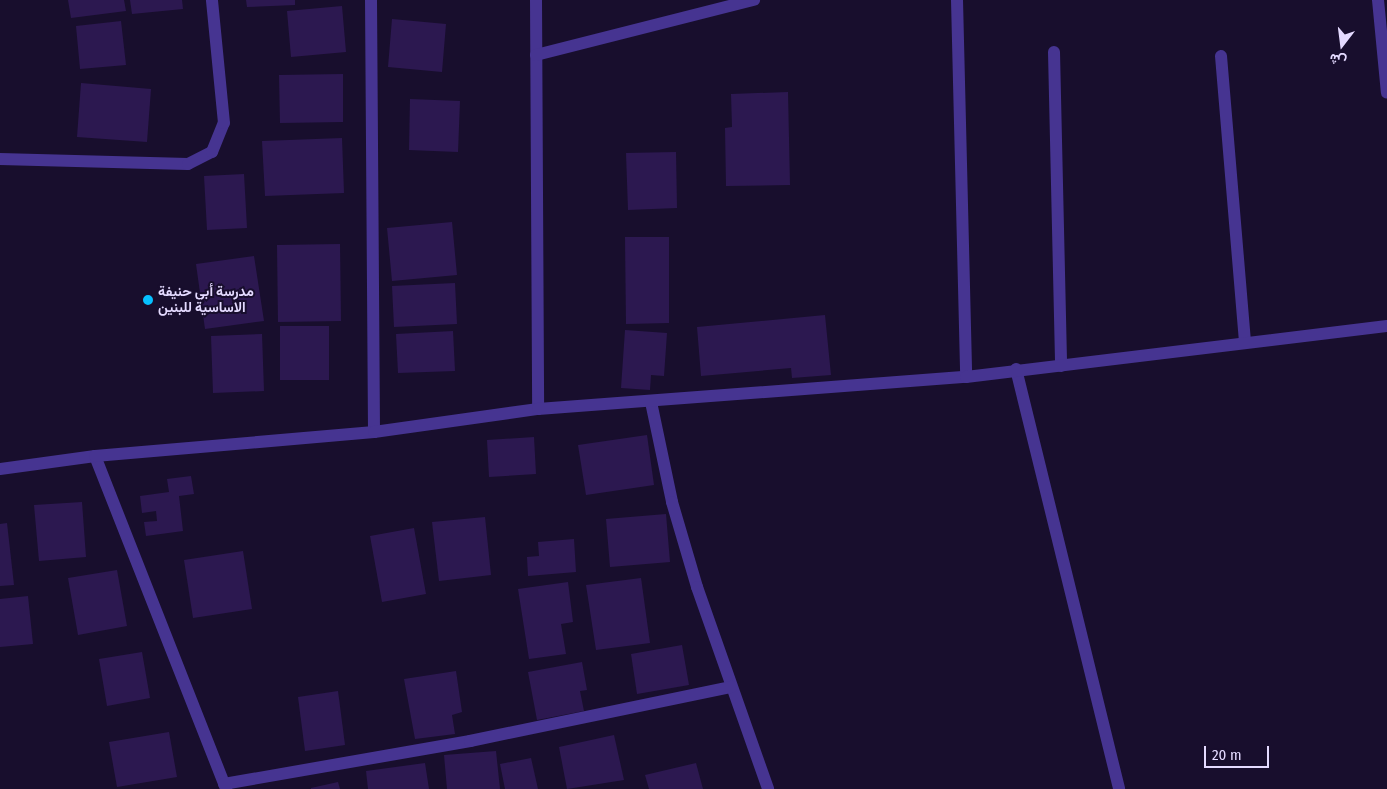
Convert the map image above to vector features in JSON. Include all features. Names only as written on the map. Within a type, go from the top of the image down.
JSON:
[{"type":"street","points":[[0,159],[188,164],[212,152],[224,123],[212,0]]},
{"type":"street","points":[[371,0],[374,432]]},
{"type":"street","points":[[536,0],[538,410]]},
{"type":"street","points":[[536,55],[754,0]]},
{"type":"street","points":[[957,0],[966,377]]},
{"type":"street","points":[[1378,0],[1387,93]]},
{"type":"street","points":[[1054,52],[1060,366]]},
{"type":"street","points":[[1221,56],[1245,341]]},
{"type":"street","points":[[0,469],[95,456],[374,432],[538,410],[966,377],[1245,341],[1387,326]]},
{"type":"street","points":[[1016,370],[1119,789]]},
{"type":"street","points":[[651,402],[675,511],[731,687],[768,789]]},
{"type":"street","points":[[95,456],[225,786],[470,741],[731,687]]},
{"type":"building","points":[[68,0],[124,0],[126,11],[71,18]]},
{"type":"building","points":[[130,0],[182,0],[183,9],[132,14]]},
{"type":"building","points":[[246,0],[295,0],[295,5],[247,7]]},
{"type":"building","points":[[342,6],[346,52],[291,57],[287,11]]},
{"type":"building","points":[[392,19],[446,24],[442,72],[388,67]]},
{"type":"building","points":[[121,21],[126,65],[80,69],[76,26]]},
{"type":"building","points":[[343,74],[343,122],[280,123],[279,75]]},
{"type":"building","points":[[81,83],[151,89],[147,142],[77,137]]},
{"type":"building","points":[[788,92],[790,185],[726,186],[725,128],[732,127],[731,94]]},
{"type":"building","points":[[410,99],[460,101],[458,152],[409,150]]},
{"type":"building","points":[[342,138],[344,193],[265,196],[262,141]]},
{"type":"building","points":[[676,152],[677,208],[628,210],[626,153]]},
{"type":"building","points":[[244,174],[247,228],[207,230],[204,176]]},
{"type":"building","points":[[452,222],[457,275],[392,281],[387,228]]},
{"type":"building","points":[[625,237],[669,237],[669,323],[626,324]]},
{"type":"building","points":[[340,244],[341,321],[278,322],[277,245]]},
{"type":"building","points":[[254,256],[264,321],[205,329],[196,264]]},
{"type":"building","points":[[455,283],[457,324],[394,327],[392,286]]},
{"type":"building","points":[[825,315],[831,375],[792,378],[791,368],[701,376],[697,327]]},
{"type":"building","points":[[280,326],[329,326],[329,380],[280,380]]},
{"type":"building","points":[[625,330],[667,333],[664,376],[651,375],[650,390],[621,388]]},
{"type":"building","points":[[453,331],[455,371],[398,373],[396,334]]},
{"type":"building","points":[[262,334],[264,391],[213,393],[211,336]]},
{"type":"building","points":[[647,435],[654,485],[586,495],[578,445]]},
{"type":"building","points":[[534,437],[536,474],[489,477],[487,440]]},
{"type":"building","points":[[191,476],[194,494],[179,496],[183,531],[146,536],[144,522],[157,521],[156,511],[142,513],[140,496],[169,492],[167,479]]},
{"type":"building","points":[[82,502],[86,557],[39,561],[34,505]]},
{"type":"building","points":[[666,514],[670,562],[610,567],[606,519]]},
{"type":"building","points":[[485,517],[491,575],[439,581],[432,522]]},
{"type":"building","points":[[7,523],[14,585],[0,586],[0,524]]},
{"type":"building","points":[[414,528],[426,594],[382,602],[370,536]]},
{"type":"building","points":[[574,539],[576,572],[528,576],[527,557],[539,556],[538,542]]},
{"type":"building","points":[[243,551],[252,609],[193,618],[184,560]]},
{"type":"building","points":[[117,570],[127,626],[78,635],[68,578]]},
{"type":"building","points":[[641,578],[650,643],[596,650],[586,585]]},
{"type":"building","points":[[568,582],[573,622],[561,624],[566,654],[529,659],[518,589]]},
{"type":"building","points":[[28,596],[33,644],[0,647],[0,599]]},
{"type":"building","points":[[682,645],[689,685],[637,694],[631,654]]},
{"type":"building","points":[[142,652],[150,698],[107,706],[99,659]]},
{"type":"building","points":[[582,662],[587,690],[580,691],[584,711],[537,720],[528,672]]},
{"type":"building","points":[[456,671],[462,712],[452,715],[455,734],[415,739],[404,679]]},
{"type":"building","points":[[338,691],[345,745],[305,751],[298,697]]},
{"type":"building","points":[[169,732],[177,777],[117,787],[109,742]]},
{"type":"building","points":[[614,735],[624,780],[567,789],[559,747]]},
{"type":"building","points":[[496,751],[500,789],[447,789],[444,755]]},
{"type":"building","points":[[531,758],[538,789],[505,789],[500,764]]},
{"type":"building","points":[[425,763],[429,789],[368,789],[366,771]]},
{"type":"building","points":[[696,763],[703,789],[649,789],[645,775]]},
{"type":"building","points":[[338,782],[340,789],[311,789],[311,788]]},
{"type":"place","name":"مدرسة أبي حنيفة الاساسية للبنين","points":[[148,300]]}]
